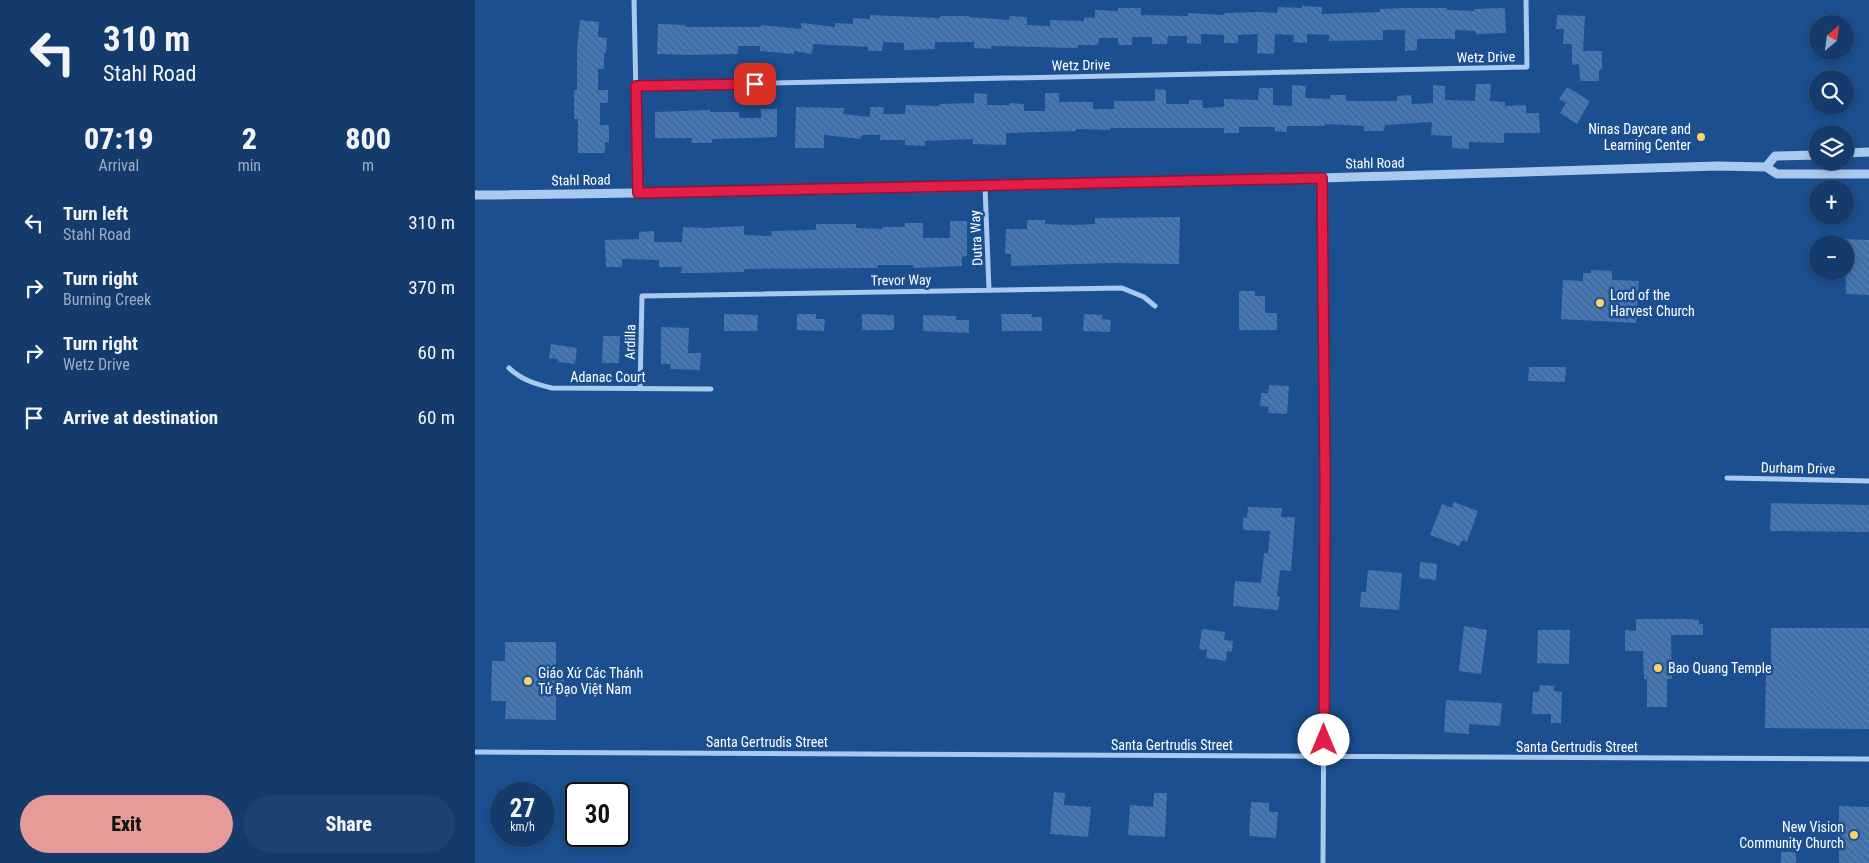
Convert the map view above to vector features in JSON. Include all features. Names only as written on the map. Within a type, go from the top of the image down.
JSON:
[{"type":"street","points":[[634,0],[638,193]]},
{"type":"street","name":"Wetz Drive","points":[[636,86],[1527,68],[1526,0]]},
{"type":"street","points":[[1854,153],[1869,152]]},
{"type":"street","points":[[1766,167],[1775,156],[1809,155]]},
{"type":"street","name":"Stahl Road","points":[[475,195],[1322,178],[1718,166],[1766,167],[1777,174],[1869,174]]},
{"type":"street","points":[[1322,178],[1325,478],[1323,863]]},
{"type":"street","name":"Dutra Way","points":[[985,185],[989,290]]},
{"type":"street","name":"Trevor Way","points":[[642,296],[1122,288],[1144,297],[1155,306]]},
{"type":"street","name":"Ardilla","points":[[640,389],[642,296]]},
{"type":"street","name":"Adanac Court","points":[[509,368],[531,383],[552,388],[711,389]]},
{"type":"street","name":"Durham Drive","points":[[1727,478],[1869,481]]},
{"type":"street","name":"Santa Gertrudis Street","points":[[475,752],[1869,759]]},
{"type":"building","points":[[1302,6],[1322,7],[1322,14],[1380,12],[1380,9],[1406,8],[1447,8],[1446,10],[1474,11],[1474,9],[1505,8],[1506,33],[1476,34],[1475,31],[1455,30],[1455,39],[1417,39],[1417,50],[1405,51],[1405,30],[1383,30],[1383,40],[1329,41],[1329,35],[1307,34],[1307,43],[1293,42],[1294,35],[1275,34],[1274,54],[1257,53],[1258,34],[1238,35],[1238,43],[1224,43],[1224,35],[1201,34],[1201,44],[1187,43],[1187,36],[1168,36],[1167,44],[1152,44],[1152,37],[1132,37],[1132,45],[1118,45],[1118,38],[1099,38],[1098,45],[1078,45],[1078,48],[991,46],[991,49],[974,48],[974,42],[935,42],[935,49],[904,50],[904,43],[883,42],[882,51],[868,51],[868,47],[813,44],[812,54],[794,51],[794,54],[760,51],[760,46],[738,46],[738,54],[657,54],[658,24],[685,25],[685,27],[761,27],[761,25],[801,29],[801,23],[835,27],[835,23],[853,24],[853,18],[870,19],[870,15],[940,18],[940,16],[969,16],[1009,20],[1009,16],[1027,17],[1027,25],[1050,26],[1050,20],[1084,21],[1084,17],[1095,18],[1095,10],[1118,11],[1118,8],[1141,8],[1141,15],[1188,16],[1188,13],[1224,15],[1224,13],[1277,13],[1278,7],[1302,8]]},
{"type":"building","points":[[1557,15],[1585,16],[1583,51],[1602,51],[1602,70],[1599,70],[1599,81],[1580,81],[1579,64],[1572,65],[1572,44],[1563,44],[1564,29],[1556,29]]},
{"type":"building","points":[[580,20],[599,22],[598,37],[607,38],[606,53],[604,53],[604,69],[598,69],[598,90],[608,90],[608,103],[600,103],[600,125],[609,125],[609,143],[605,142],[605,153],[578,153],[578,119],[574,119],[574,90],[577,90],[577,49]]},
{"type":"building","points":[[1476,84],[1491,84],[1490,101],[1505,102],[1505,106],[1526,105],[1526,113],[1539,113],[1540,133],[1504,133],[1504,143],[1469,142],[1469,149],[1452,148],[1452,136],[1431,135],[1432,122],[1385,125],[1384,131],[1364,131],[1364,126],[1325,124],[1325,126],[1287,126],[1287,132],[1275,131],[1275,127],[1239,127],[1239,133],[1224,133],[1224,128],[1076,129],[1076,131],[1006,133],[1006,145],[973,144],[973,139],[925,141],[925,146],[905,145],[905,140],[880,140],[880,135],[862,135],[861,139],[824,135],[824,148],[795,148],[796,107],[844,108],[843,114],[870,117],[870,107],[884,107],[883,114],[905,114],[906,105],[939,106],[939,104],[974,103],[974,93],[987,94],[987,105],[1024,104],[1024,111],[1045,111],[1045,93],[1059,93],[1059,102],[1093,102],[1093,109],[1114,109],[1114,101],[1155,101],[1155,89],[1166,90],[1166,104],[1189,104],[1189,100],[1202,100],[1203,108],[1224,107],[1224,99],[1258,100],[1259,88],[1273,88],[1273,105],[1292,106],[1292,85],[1306,86],[1305,98],[1330,99],[1330,95],[1346,95],[1346,101],[1397,101],[1397,96],[1411,95],[1412,104],[1433,103],[1433,85],[1445,86],[1445,100],[1475,101]]},
{"type":"building","points":[[1567,87],[1590,101],[1577,124],[1560,113],[1566,103],[1559,99]]},
{"type":"building","points":[[761,109],[777,109],[777,137],[712,139],[712,143],[691,143],[692,138],[655,138],[655,112],[710,110],[710,112],[739,112],[739,118],[761,118]]},
{"type":"building","points":[[1180,217],[1179,264],[1112,263],[1011,266],[1011,254],[1005,254],[1006,229],[1027,229],[1027,220],[1045,220],[1045,224],[1073,225],[1095,224],[1095,218]]},
{"type":"building","points":[[950,221],[967,221],[967,256],[962,257],[962,266],[913,268],[913,265],[878,265],[878,268],[744,269],[744,272],[681,273],[682,267],[659,267],[659,260],[622,259],[622,267],[606,267],[605,240],[639,239],[639,232],[654,231],[654,242],[682,242],[683,227],[744,226],[744,235],[772,236],[771,231],[816,230],[816,224],[856,224],[856,228],[882,229],[882,227],[905,227],[905,223],[923,223],[923,238],[950,238]]},
{"type":"building","points":[[1854,239],[1869,240],[1869,295],[1846,294],[1846,280],[1854,280]]},
{"type":"building","points":[[1591,270],[1612,271],[1612,280],[1639,281],[1636,323],[1561,319],[1563,280],[1583,281],[1583,273],[1591,273]]},
{"type":"building","points":[[1239,291],[1255,291],[1255,296],[1265,296],[1265,313],[1277,313],[1277,330],[1239,330]]},
{"type":"building","points":[[724,314],[758,315],[757,331],[724,331]]},
{"type":"building","points":[[797,314],[816,314],[816,319],[825,319],[824,331],[797,330]]},
{"type":"building","points":[[862,314],[894,315],[894,330],[862,330]]},
{"type":"building","points":[[1001,314],[1032,314],[1032,317],[1042,317],[1042,331],[1002,331]]},
{"type":"building","points":[[1084,314],[1102,315],[1102,319],[1111,320],[1110,332],[1083,331]]},
{"type":"building","points":[[923,315],[956,316],[956,320],[969,320],[969,333],[923,331]]},
{"type":"building","points":[[661,327],[689,328],[688,353],[701,353],[700,370],[670,369],[671,364],[661,364]]},
{"type":"building","points":[[603,336],[620,336],[619,363],[602,363]]},
{"type":"building","points":[[551,344],[577,348],[575,364],[558,362],[558,359],[549,358]]},
{"type":"building","points":[[1529,367],[1566,367],[1565,382],[1528,381]]},
{"type":"building","points":[[1269,385],[1289,386],[1287,414],[1268,413],[1269,407],[1260,406],[1261,393],[1268,393]]},
{"type":"building","points":[[1454,502],[1478,511],[1467,542],[1462,540],[1459,546],[1430,535],[1442,504],[1452,508]]},
{"type":"building","points":[[1771,503],[1869,505],[1869,532],[1770,531]]},
{"type":"building","points":[[1248,507],[1282,508],[1281,517],[1295,517],[1291,571],[1280,570],[1277,596],[1280,597],[1278,610],[1233,606],[1235,581],[1261,583],[1264,553],[1268,553],[1270,531],[1243,530],[1243,518],[1247,518]]},
{"type":"building","points":[[1420,562],[1437,564],[1436,580],[1419,578]]},
{"type":"building","points":[[1368,570],[1402,573],[1399,610],[1360,607],[1361,592],[1366,592]]},
{"type":"building","name":"Bao Quang Temple","points":[[1636,619],[1686,619],[1699,620],[1699,624],[1703,624],[1703,635],[1671,635],[1672,679],[1667,679],[1667,707],[1647,707],[1647,679],[1644,679],[1643,651],[1625,651],[1625,630],[1636,631]]},
{"type":"building","points":[[1464,626],[1487,630],[1481,674],[1459,671]]},
{"type":"building","points":[[1771,628],[1869,628],[1869,729],[1765,728],[1766,665],[1771,665]]},
{"type":"building","points":[[1202,629],[1225,632],[1224,640],[1233,641],[1232,652],[1227,651],[1226,661],[1206,658],[1207,650],[1199,649]]},
{"type":"building","points":[[1538,630],[1570,630],[1569,664],[1537,663]]},
{"type":"building","name":"Giáo Xứ Các Thánh Tử Đạo Việt Nam","points":[[505,642],[556,642],[556,669],[564,669],[564,693],[556,693],[556,720],[505,719],[506,701],[491,701],[492,661],[505,661]]},
{"type":"building","points":[[1540,685],[1554,686],[1554,691],[1562,692],[1561,723],[1551,723],[1551,714],[1532,714],[1533,692],[1539,692]]},
{"type":"building","points":[[1446,700],[1502,703],[1500,726],[1469,724],[1469,734],[1444,732]]},
{"type":"building","points":[[1054,792],[1065,793],[1064,805],[1091,807],[1088,837],[1050,834]]},
{"type":"building","points":[[1154,793],[1167,793],[1165,837],[1128,835],[1130,805],[1153,807]]},
{"type":"building","points":[[1251,802],[1269,803],[1269,812],[1278,812],[1276,838],[1249,836]]},
{"type":"building","name":"New Vision Community Church","points":[[1839,806],[1869,807],[1869,863],[1839,863]]},
{"type":"building","points":[[1781,852],[1796,852],[1796,863],[1781,863]]},
{"type":"place","name":"Ninas Daycare and Learning Center","points":[[1701,137]]},
{"type":"place","name":"Lord of the Harvest Church","points":[[1600,303]]},
{"type":"place","name":"Bao Quang Temple","points":[[1658,668]]},
{"type":"place","name":"Giáo Xứ Các Thánh Tử Đạo Việt Nam","points":[[528,681]]},
{"type":"place","name":"New Vision Community Church","points":[[1854,835]]},
{"type":"route","points":[[755,84],[636,86],[638,193],[1322,178],[1325,478],[1324,740]]}]
